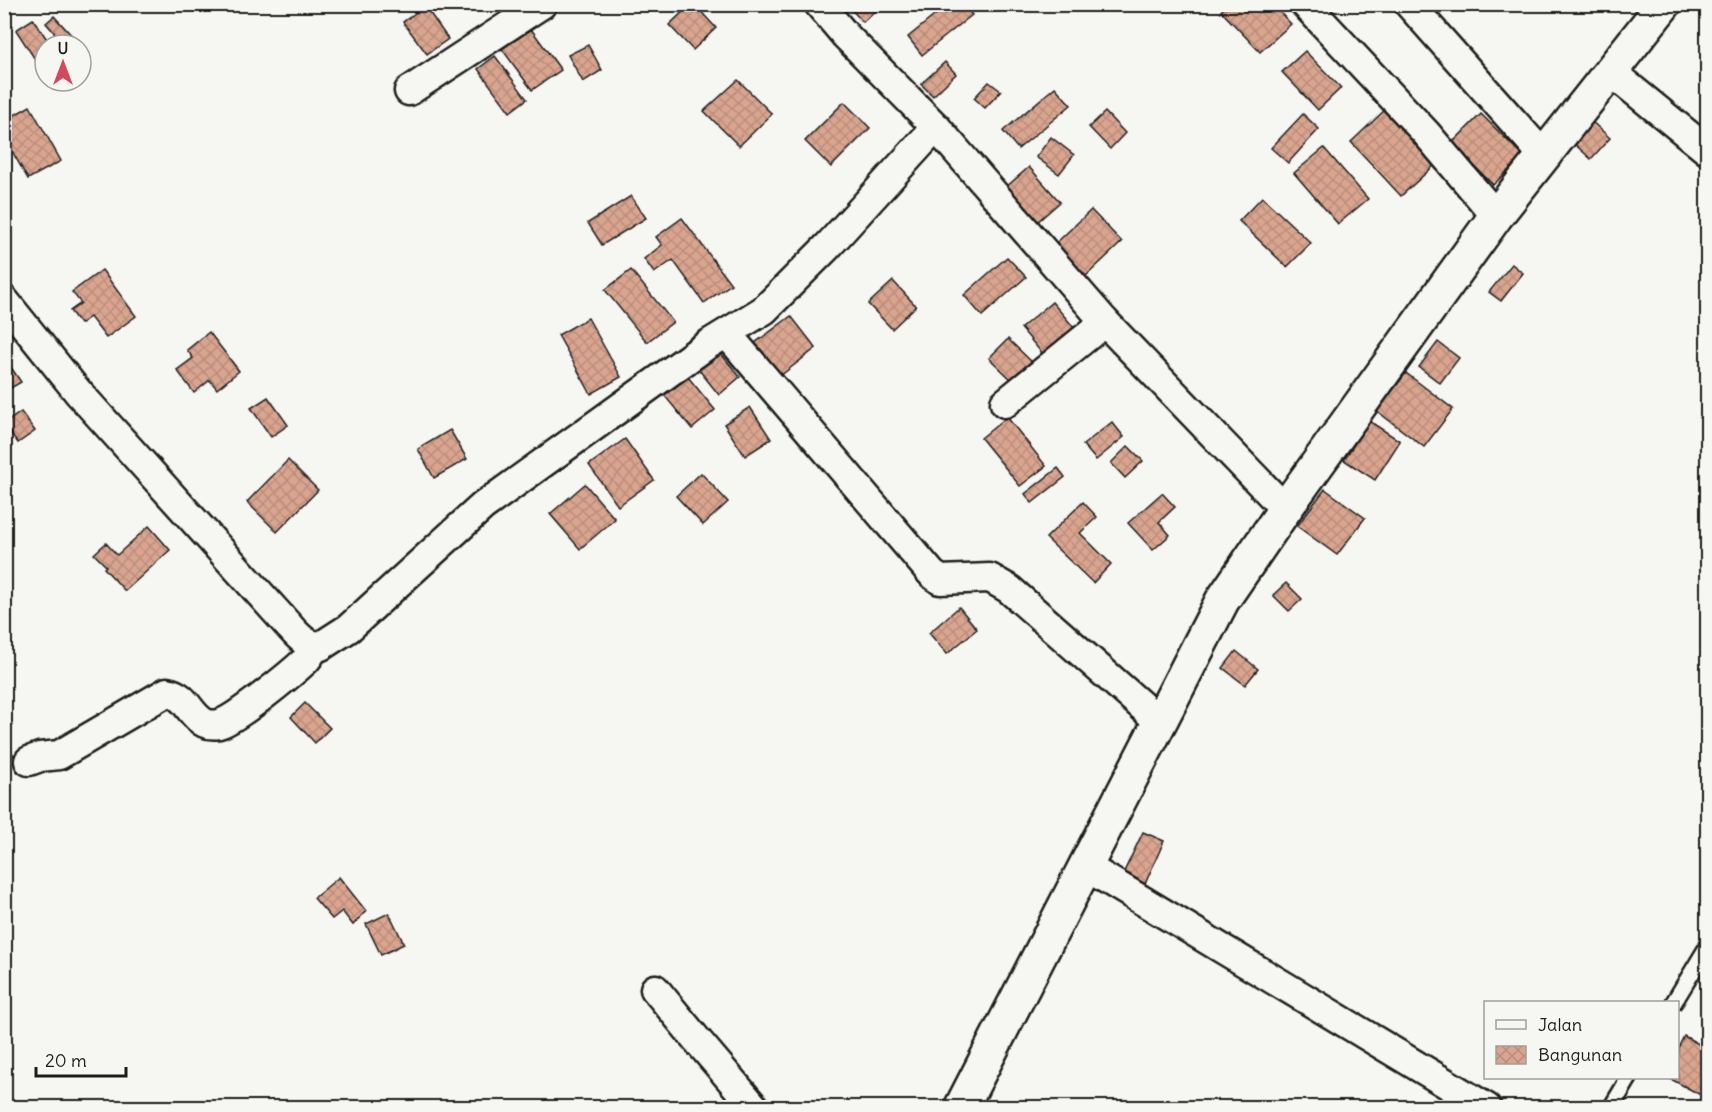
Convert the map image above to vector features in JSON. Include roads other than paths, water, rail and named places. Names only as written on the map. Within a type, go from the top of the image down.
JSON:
[{"type":"street","points":[[409,92],[542,4]]},
{"type":"street","points":[[819,4],[846,36],[936,126],[1105,322],[1285,509]]},
{"type":"street","points":[[1305,4],[1426,133],[1496,216]]},
{"type":"street","points":[[1409,4],[1543,155]]},
{"type":"street","points":[[961,1107],[1222,601],[1285,509],[1496,216],[1664,4]]},
{"type":"street","points":[[1610,71],[1707,151]]},
{"type":"street","points":[[4,300],[78,392],[281,618],[302,640],[321,646],[349,628],[483,506],[707,345],[764,310],[812,262],[936,126]]},
{"type":"street","points":[[1005,404],[1105,322]]},
{"type":"street","points":[[727,334],[932,574],[940,580],[990,578],[1009,589],[1160,722]]},
{"type":"street","points":[[29,761],[59,754],[167,692],[181,697],[202,722],[218,724],[265,693],[307,659],[316,646]]},
{"type":"street","points":[[1085,866],[1487,1107]]},
{"type":"street","points":[[655,988],[755,1107]]},
{"type":"lane","points":[[1675,1001],[1707,946]]},
{"type":"lane","points":[[1611,1107],[1628,1079]]}]
